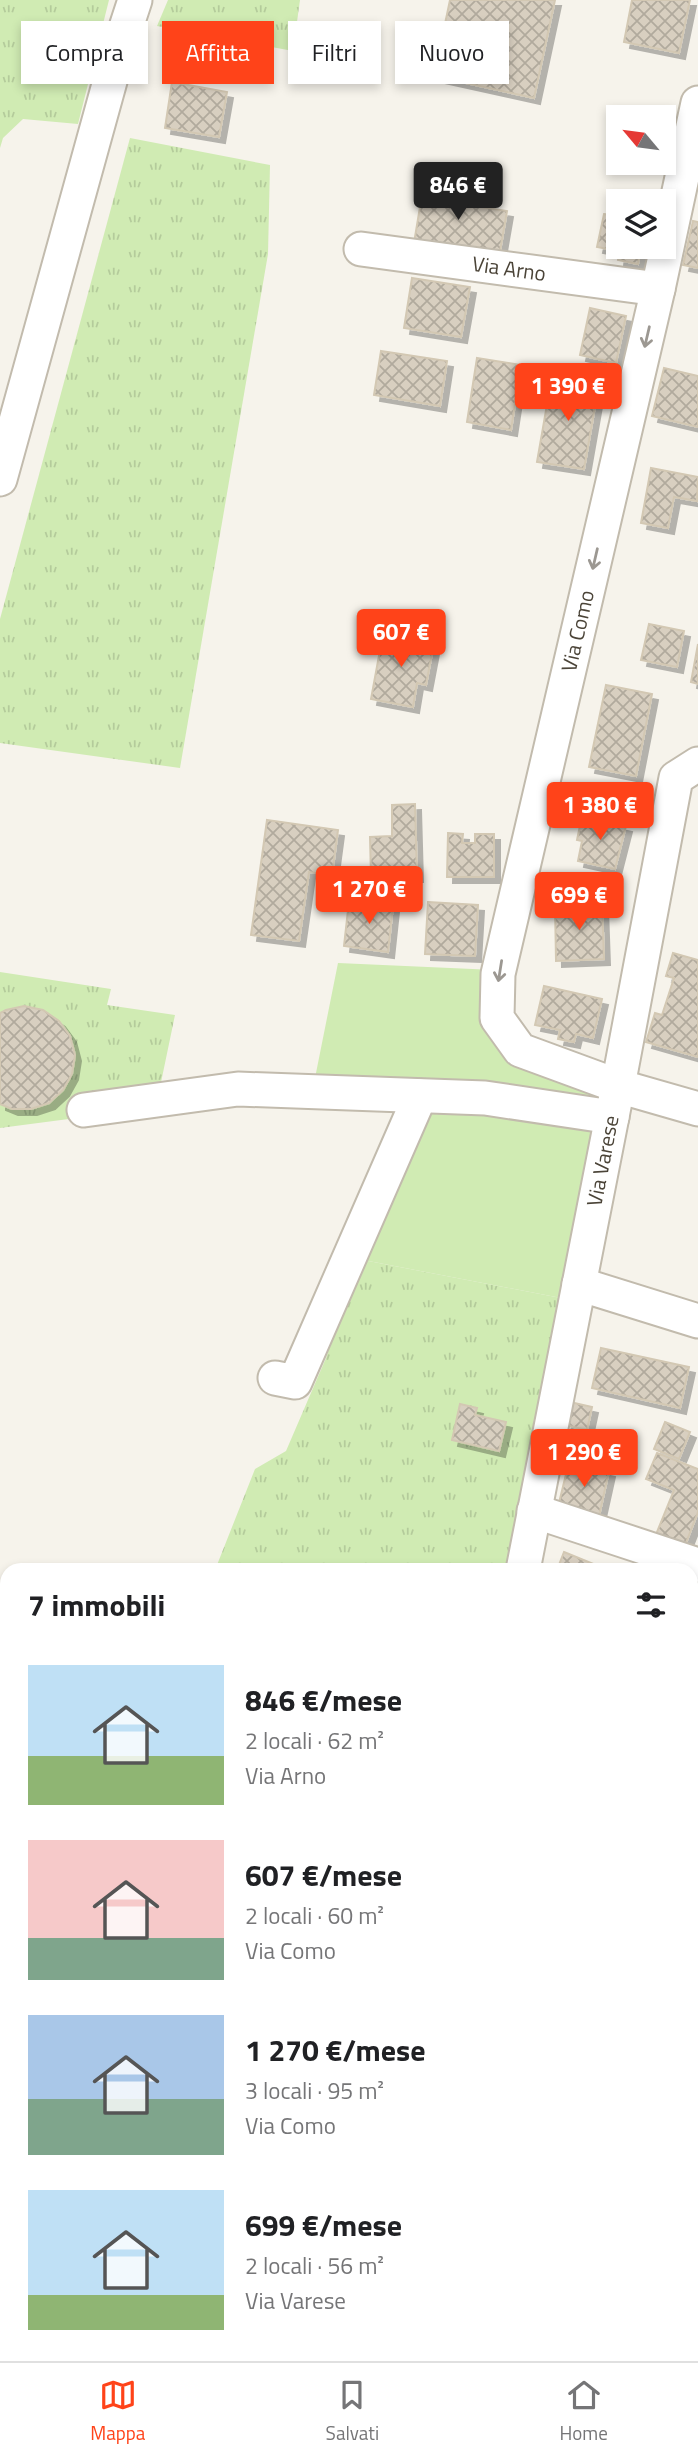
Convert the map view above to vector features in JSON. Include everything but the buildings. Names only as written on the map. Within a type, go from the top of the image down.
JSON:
[{"type":"street","points":[[0,479],[118,52],[135,0]]},
{"type":"street","name":"Via Como","points":[[615,1102],[520,1050],[497,1018],[498,974],[658,289],[698,103]]},
{"type":"street","name":"Via Arno","points":[[361,249],[658,289]]},
{"type":"street","name":"Via Varese","points":[[524,1563],[676,778],[698,764]]},
{"type":"street","points":[[84,1111],[238,1089],[615,1102],[698,1108]]},
{"type":"street","points":[[275,1378],[295,1382],[420,1096]]},
{"type":"street","points":[[579,1284],[698,1321]]},
{"type":"street","points":[[534,1511],[692,1563]]},
{"type":"green space","points":[[0,0],[109,0],[104,21],[21,21],[21,84],[88,84],[78,124],[23,119],[3,138],[0,148]]},
{"type":"green space","points":[[168,0],[300,0],[297,21],[288,21],[288,50],[274,48],[274,21],[162,21],[162,27],[157,26]]},
{"type":"green space","points":[[130,138],[270,165],[268,254],[180,768],[0,743],[0,619]]},
{"type":"green space","points":[[338,963],[495,970],[487,1014],[601,1095],[599,1107],[314,1083]]},
{"type":"green space","points":[[0,972],[111,989],[107,1005],[175,1015],[159,1092],[84,1117],[0,1128]]},
{"type":"green space","points":[[426,1101],[595,1123],[561,1298],[358,1259]]},
{"type":"green space","points":[[358,1259],[561,1298],[507,1563],[218,1563],[255,1469],[286,1451],[326,1358]]}]
